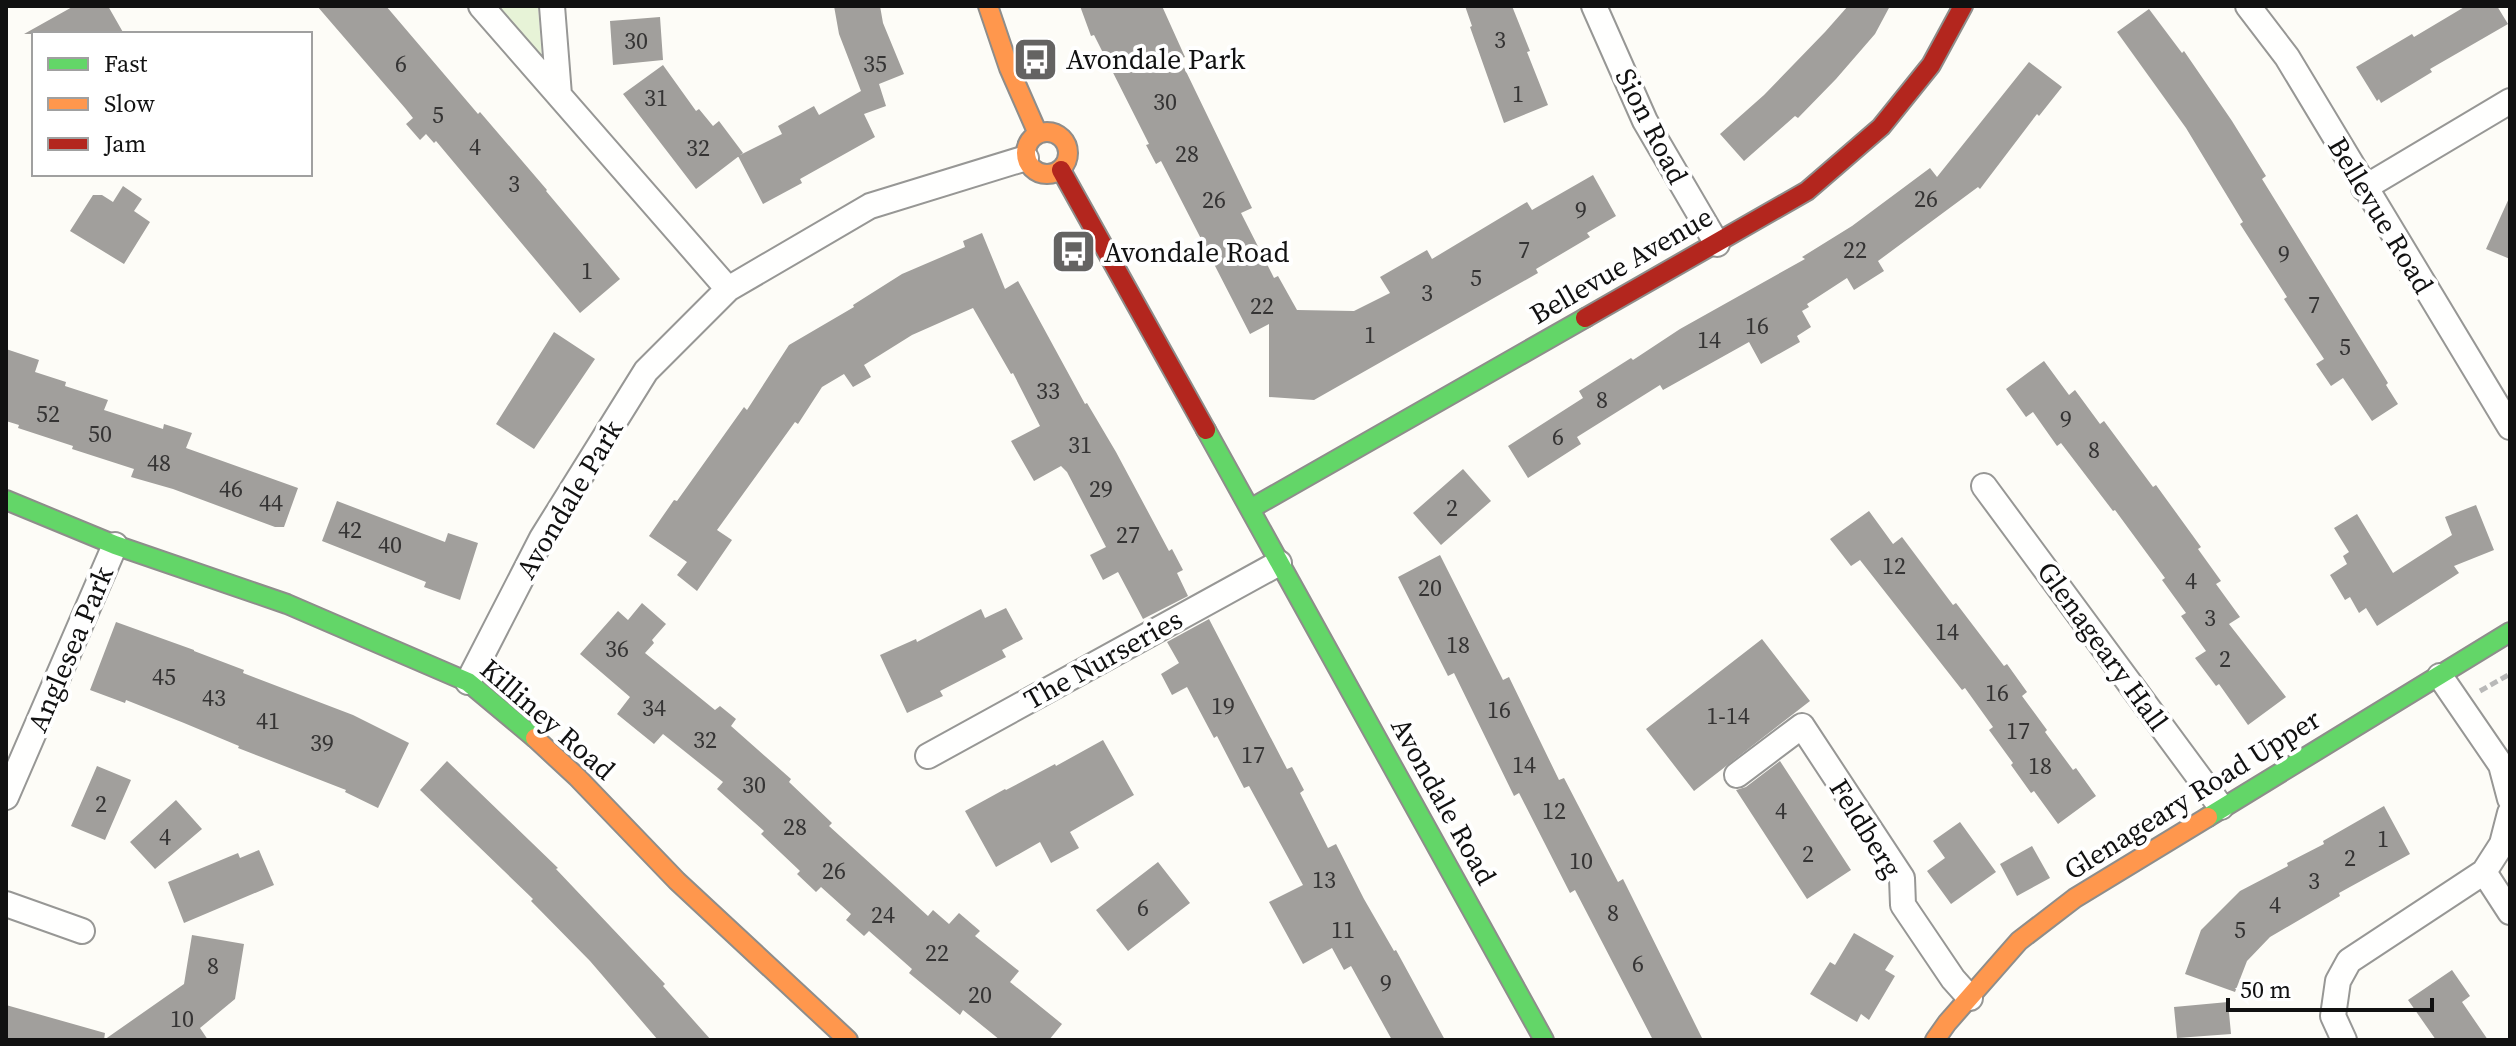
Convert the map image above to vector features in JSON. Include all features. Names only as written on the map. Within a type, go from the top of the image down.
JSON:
[{"type":"street","points":[[481,6],[728,289]]},
{"type":"street","points":[[552,6],[559,95]]},
{"type":"street","points":[[988,6],[1032,144],[1034,170],[1048,175],[1061,170]]},
{"type":"street","name":"Sion Road","points":[[1594,6],[1645,121],[1717,244]]},
{"type":"street","name":"Bellevue Avenue","points":[[1250,509],[1807,191],[1881,127],[1931,65],[1963,6]]},
{"type":"street","name":"Bellevue Road","points":[[2248,6],[2287,57],[2510,427]]},
{"type":"street","points":[[2364,188],[2510,101]]},
{"type":"street","name":"Avondale Road","points":[[1032,144],[1051,132],[1063,139],[1068,158],[1061,170],[1544,1040]]},
{"type":"street","name":"Avondale Park","points":[[468,682],[542,538],[646,371],[728,289],[870,206],[1032,144]]},
{"type":"street","name":"Glenageary Hall","points":[[1984,486],[2221,807]]},
{"type":"street","name":"Killiney Road","points":[[6,500],[115,545],[287,604],[468,682],[577,777],[677,881],[848,1040]]},
{"type":"street","name":"Anglesea Park","points":[[6,797],[115,545]]},
{"type":"street","name":"The Nurseries","points":[[928,756],[1279,563]]},
{"type":"street","name":"Glenageary Road Upper","points":[[1935,1040],[2019,941],[2075,898],[2510,632]]},
{"type":"street","points":[[2440,676],[2501,765],[2510,799]]},
{"type":"street","name":"Feldberg","points":[[1737,775],[1802,726],[1902,878],[1903,905],[1953,979],[1970,998]]},
{"type":"street","points":[[2344,1040],[2333,1016],[2338,981],[2349,961],[2484,872],[2502,844],[2510,813]]},
{"type":"street","points":[[2484,872],[2510,912]]},
{"type":"street","points":[[6,904],[82,931]]},
{"type":"green space","points":[[498,6],[538,6],[542,59]]},
{"type":"building","points":[[74,6],[108,6],[123,32],[32,32],[24,34]]},
{"type":"building","points":[[317,6],[386,6],[547,190],[620,279],[580,313],[436,141],[434,143],[426,134],[420,140],[406,124],[413,118]]},
{"type":"building","points":[[834,6],[880,6],[883,23],[904,74],[879,84],[886,106],[864,114],[875,137],[800,179],[802,183],[763,204],[738,156],[782,134],[778,126],[814,106],[819,115],[861,91],[839,34]]},
{"type":"building","points":[[1080,6],[1162,6],[1185,57],[1180,59],[1252,208],[1241,213],[1274,278],[1278,276],[1297,310],[1354,311],[1390,293],[1380,277],[1427,250],[1432,259],[1527,202],[1532,210],[1593,175],[1616,216],[1587,233],[1590,237],[1536,269],[1538,273],[1314,400],[1269,397],[1269,324],[1250,334],[1161,161],[1156,164],[1146,145],[1149,144],[1094,35],[1091,36]]},
{"type":"building","points":[[1465,6],[1512,6],[1548,105],[1504,123]]},
{"type":"building","points":[[1848,6],[1890,6],[1875,34],[1836,79],[1798,118],[1795,116],[1744,161],[1720,134],[1764,95]]},
{"type":"building","points":[[2466,6],[2497,6],[2508,24],[2430,69],[2432,72],[2381,103],[2379,99],[2377,101],[2356,67]]},
{"type":"building","points":[[2149,9],[2182,53],[2184,51],[2232,121],[2266,176],[2262,179],[2388,383],[2386,385],[2398,404],[2372,421],[2343,378],[2331,386],[2316,364],[2324,359],[2284,299],[2287,297],[2240,224],[2243,222],[2186,128],[2117,32]]},
{"type":"building","points":[[660,17],[663,60],[613,65],[610,21]]},
{"type":"building","points":[[2029,62],[2062,87],[2039,116],[2037,114],[1980,189],[1978,187],[1878,261],[1884,271],[1854,290],[1847,278],[1807,304],[1809,307],[1802,311],[1811,327],[1797,336],[1800,342],[1761,364],[1749,342],[1663,390],[1660,385],[1577,437],[1581,444],[1528,478],[1508,446],[1583,398],[1579,391],[1631,358],[1633,360],[1680,329],[1805,259],[1802,257],[1852,226],[1930,168],[1937,177]]},
{"type":"building","points":[[663,65],[696,111],[699,109],[713,126],[719,121],[743,153],[696,189],[623,94]]},
{"type":"building","points":[[123,186],[142,199],[134,211],[150,222],[124,264],[70,231],[93,195],[102,195],[113,202]]},
{"type":"building","points":[[2510,196],[2510,259],[2486,249]]},
{"type":"building","points":[[982,233],[1005,289],[1018,281],[1169,551],[1172,549],[1183,570],[1177,573],[1188,596],[1143,619],[1118,572],[1103,580],[1090,555],[1106,547],[1067,472],[1061,466],[1034,481],[1011,441],[1040,426],[1013,373],[973,308],[912,335],[864,365],[871,377],[853,387],[844,374],[822,387],[798,424],[795,422],[717,530],[732,540],[697,591],[677,575],[687,562],[649,536],[744,407],[747,410],[789,345],[854,307],[902,274],[965,247],[963,241]]},
{"type":"building","points":[[554,332],[595,359],[534,449],[496,424]]},
{"type":"building","points":[[6,349],[39,360],[35,372],[108,400],[104,410],[163,429],[164,424],[192,433],[186,448],[298,488],[284,527],[275,527],[173,489],[131,477],[134,469],[72,449],[73,446],[6,421]]},
{"type":"building","points":[[2044,361],[2069,395],[2075,390],[2100,424],[2104,421],[2153,487],[2156,485],[2201,547],[2198,549],[2221,581],[2216,584],[2240,617],[2229,624],[2286,697],[2248,725],[2219,684],[2216,686],[2195,658],[2206,651],[2181,616],[2186,613],[2162,580],[2165,578],[2061,443],[2057,446],[2033,412],[2026,417],[2006,389]]},
{"type":"building","points":[[1463,469],[1491,501],[1441,545],[1413,513]]},
{"type":"building","points":[[337,501],[445,542],[448,533],[478,543],[460,600],[424,587],[426,582],[322,541]]},
{"type":"building","points":[[2476,505],[2494,550],[2454,566],[2459,573],[2377,626],[2366,608],[2359,613],[2350,597],[2345,600],[2330,575],[2347,564],[2343,556],[2349,552],[2334,528],[2357,514],[2393,573],[2452,535],[2445,517]]},
{"type":"building","points":[[1869,511],[1893,544],[1902,537],[1953,605],[1956,603],[2004,666],[2007,664],[2027,692],[2022,696],[2047,730],[2045,732],[2096,796],[2058,824],[2011,765],[2013,763],[1989,730],[1993,727],[1965,688],[1962,690],[1860,560],[1851,566],[1830,539]]},
{"type":"building","points":[[1440,555],[1503,680],[1509,677],[1559,780],[1564,778],[1618,882],[1623,879],[1703,1040],[1653,1040],[1575,890],[1570,893],[1519,793],[1514,796],[1454,673],[1448,676],[1398,577]]},
{"type":"building","points":[[642,603],[666,624],[645,653],[715,710],[720,706],[736,719],[731,726],[791,779],[789,782],[832,823],[829,826],[928,916],[933,910],[949,924],[959,913],[980,931],[975,936],[1019,971],[1010,982],[1062,1024],[1049,1040],[1000,1040],[963,1010],[960,1015],[909,973],[912,969],[869,931],[864,936],[846,920],[851,914],[821,887],[816,892],[797,874],[800,871],[761,834],[764,831],[717,789],[723,782],[663,734],[654,744],[617,714],[630,697],[580,654],[618,611],[628,620]]},
{"type":"building","points":[[1006,608],[1023,639],[1002,650],[1006,657],[940,691],[943,696],[907,713],[880,655],[916,639],[917,642],[981,609],[985,618]]},
{"type":"building","points":[[1209,619],[1287,769],[1292,767],[1304,790],[1300,793],[1328,848],[1336,844],[1445,1040],[1392,1040],[1351,966],[1344,970],[1332,948],[1303,964],[1269,902],[1303,885],[1249,786],[1244,788],[1187,687],[1172,695],[1161,674],[1179,663],[1167,642]]},
{"type":"building","points":[[116,622],[194,650],[244,670],[243,673],[353,715],[409,743],[378,808],[346,790],[238,748],[184,723],[126,700],[125,703],[90,690]]},
{"type":"building","points":[[1762,639],[1810,701],[1694,791],[1646,729]]},
{"type":"building","points":[[1103,740],[1134,795],[1070,832],[1079,848],[1051,863],[1040,842],[996,867],[965,811]]},
{"type":"building","points":[[447,761],[558,868],[665,984],[663,986],[711,1040],[658,1040],[590,961],[531,901],[533,899],[420,790]]},
{"type":"building","points":[[1780,761],[1851,870],[1807,899],[1736,790],[1746,787]]},
{"type":"building","points":[[97,766],[131,780],[105,840],[71,826]]},
{"type":"building","points":[[176,800],[202,829],[155,869],[130,842]]},
{"type":"building","points":[[2384,806],[2410,854],[2339,893],[2340,896],[2270,937],[2247,961],[2235,992],[2185,974],[2201,930],[2240,891],[2288,866],[2287,863]]},
{"type":"building","points":[[1960,822],[1996,872],[1951,904],[1927,871],[1945,858],[1933,841]]},
{"type":"building","points":[[2032,846],[2050,878],[2017,896],[2000,864]]},
{"type":"building","points":[[259,850],[274,885],[184,923],[168,882],[238,853],[240,858]]},
{"type":"building","points":[[1158,862],[1190,903],[1128,951],[1096,910]]},
{"type":"building","points":[[1854,933],[1894,956],[1885,970],[1895,976],[1869,1020],[1861,1014],[1857,1022],[1810,994],[1830,962],[1835,965]]},
{"type":"building","points":[[192,935],[244,944],[235,999],[200,1028],[208,1040],[104,1040],[184,984]]},
{"type":"building","points":[[2452,970],[2470,996],[2462,1002],[2488,1040],[2436,1040],[2408,1000]]},
{"type":"building","points":[[2228,1002],[2231,1034],[2177,1038],[2174,1007]]},
{"type":"building","points":[[6,1005],[105,1033],[104,1040],[6,1040]]},
{"type":"traffic: fast","points":[[1250,509],[1585,318]]},
{"type":"traffic: fast","points":[[1206,430],[1544,1040]]},
{"type":"traffic: fast","points":[[6,500],[115,545],[287,604],[468,682],[535,738]]},
{"type":"traffic: fast","points":[[2208,817],[2510,632]]},
{"type":"traffic: slow","points":[[988,6],[1009,68],[1038,134]]},
{"type":"traffic: slow","points":[[1047,132],[1062,138],[1068,153],[1062,168],[1047,174],[1032,168],[1026,153],[1032,138],[1047,132]]},
{"type":"traffic: slow","points":[[535,738],[677,881],[848,1040]]},
{"type":"traffic: slow","points":[[1935,1040],[2019,941],[2075,898],[2208,817]]},
{"type":"traffic: jam","points":[[1585,318],[1807,191],[1881,127],[1931,65],[1963,6]]},
{"type":"traffic: jam","points":[[1061,170],[1206,430]]},
{"type":"place","name":"Avondale Park","points":[[1035,59]]},
{"type":"place","name":"Avondale Road","points":[[1073,252]]}]
